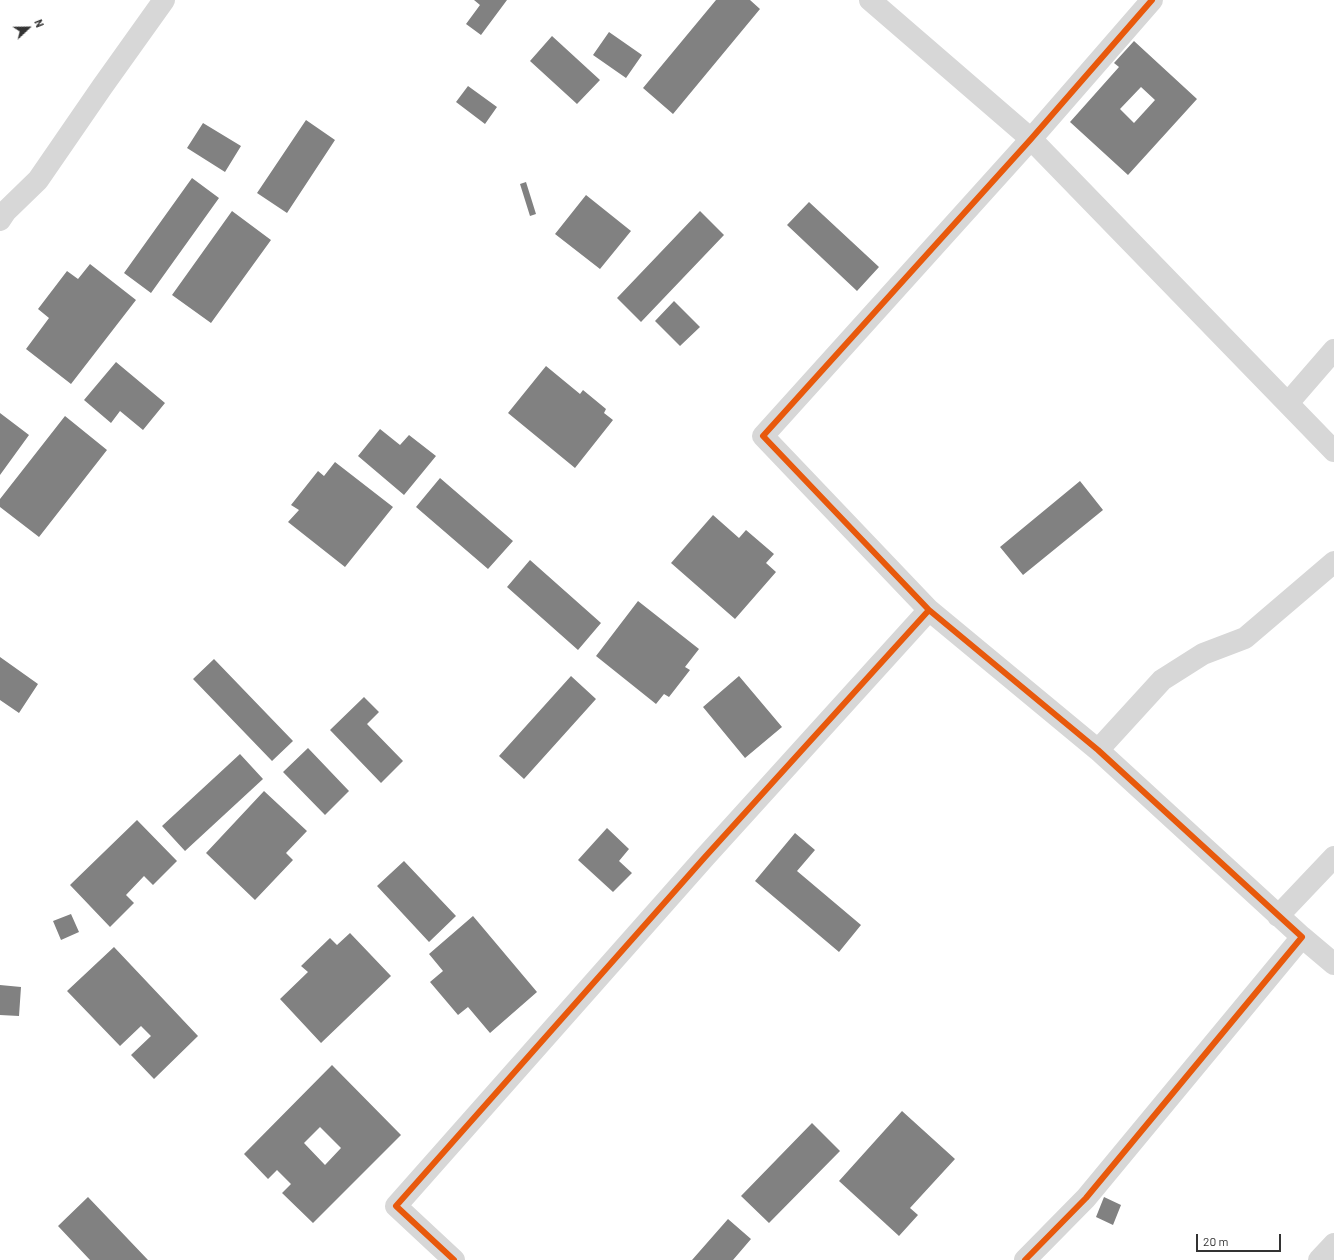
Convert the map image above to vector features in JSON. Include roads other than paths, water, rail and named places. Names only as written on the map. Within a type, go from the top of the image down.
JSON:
[{"type":"street","points":[[0,220],[6,211],[38,180],[164,0]]},
{"type":"street","points":[[870,0],[1031,139],[1334,451]]},
{"type":"street","points":[[1152,0],[1031,139],[763,436],[929,610],[1098,750],[1278,916],[1334,964]]},
{"type":"street","points":[[1288,403],[1334,350]]},
{"type":"street","points":[[1098,750],[1162,680],[1203,654],[1245,638],[1334,562]]},
{"type":"street","points":[[454,1260],[396,1206],[705,857],[929,610]]},
{"type":"street","points":[[1278,916],[1334,857]]},
{"type":"street","points":[[1025,1260],[1086,1198],[1302,937]]},
{"type":"street","points":[[1319,1260],[1334,1244]]}]
